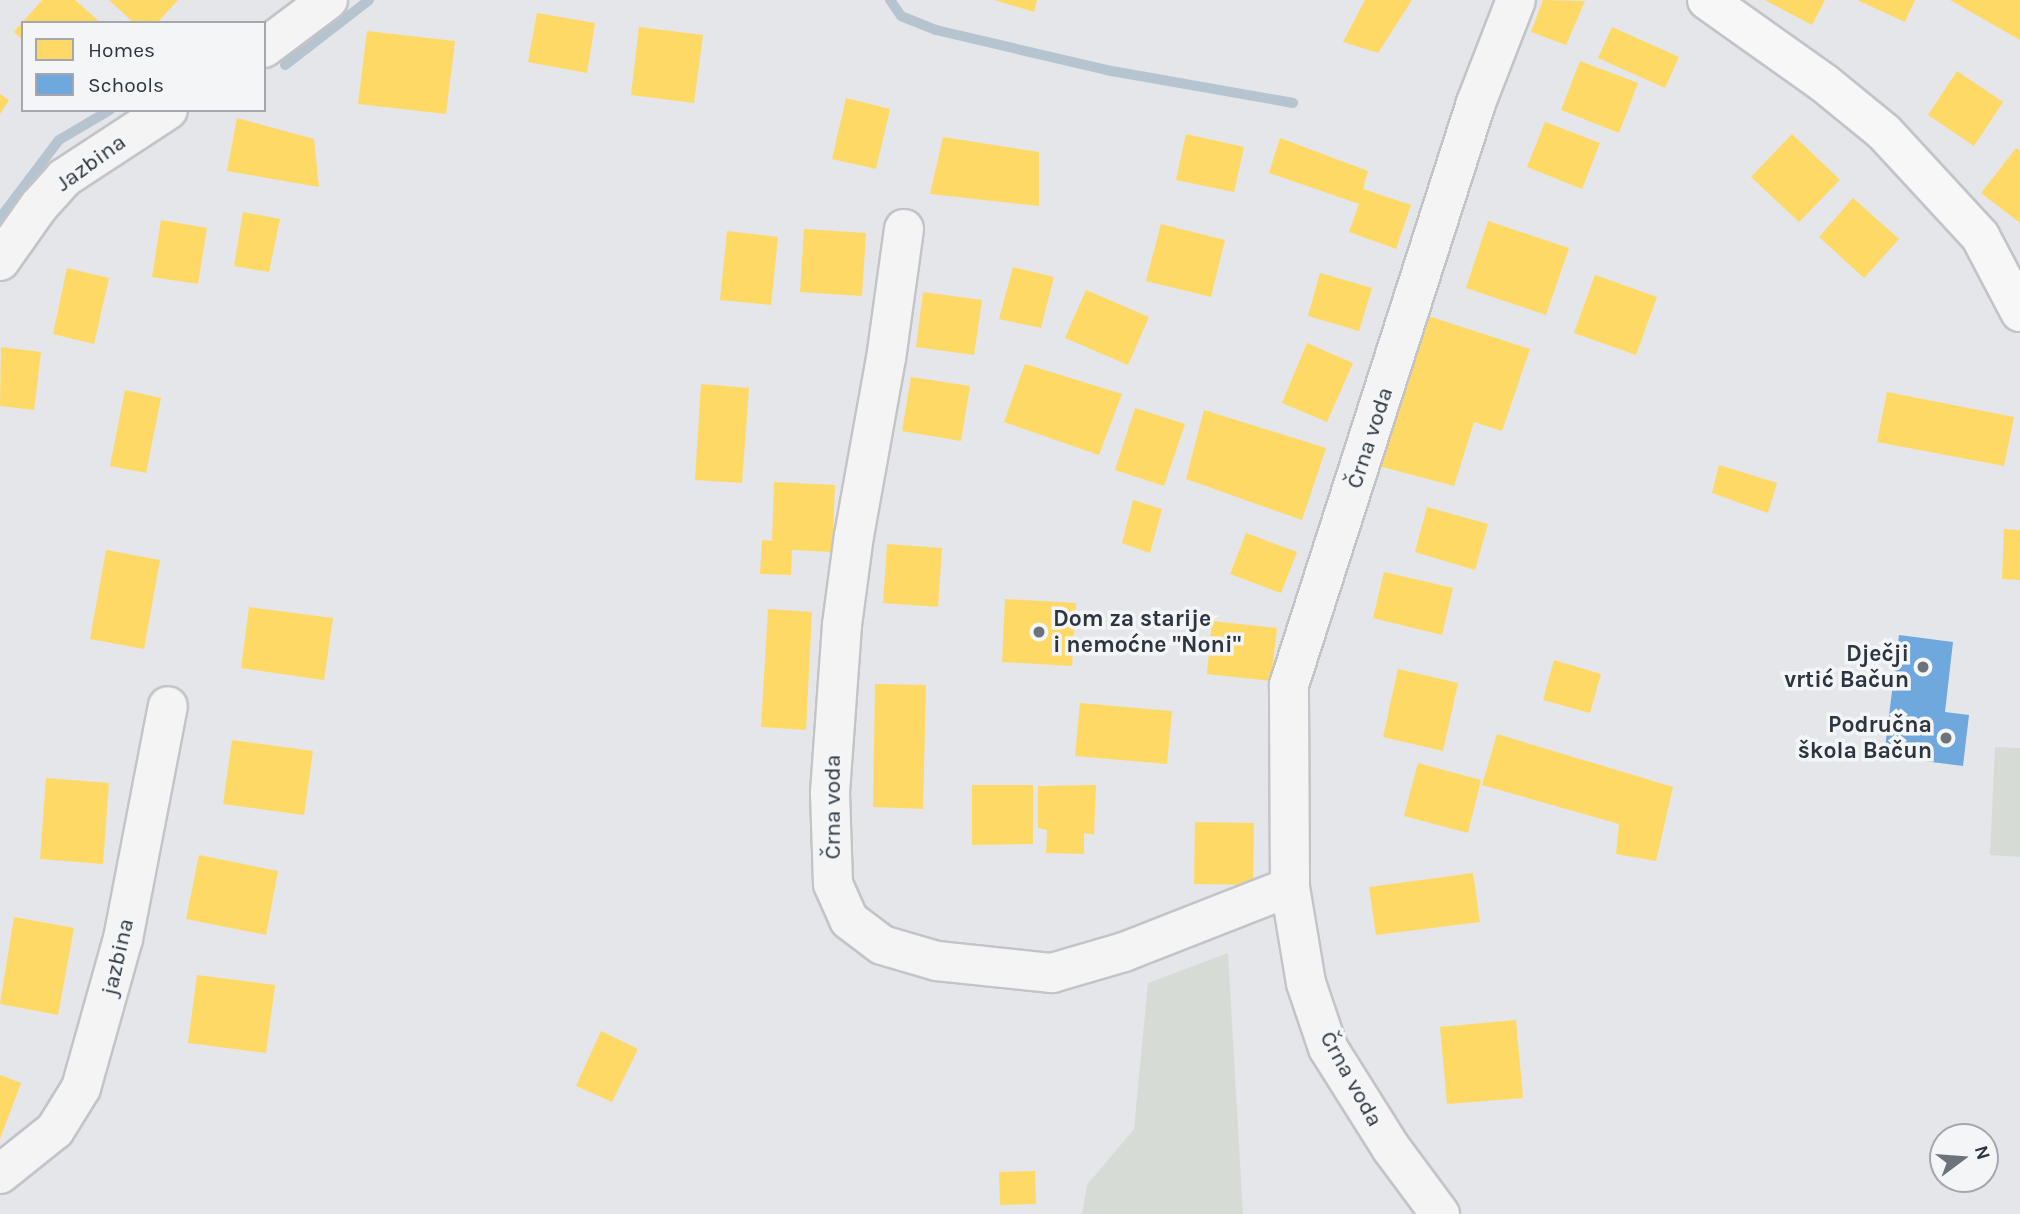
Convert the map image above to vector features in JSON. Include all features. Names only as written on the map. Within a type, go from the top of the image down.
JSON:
[{"type":"main road","points":[[1707,0],[1824,83],[1884,132],[1980,236],[2020,312]]},
{"type":"street","points":[[266,46],[328,0]]},
{"type":"street","name":"Črna voda","points":[[1440,1214],[1391,1148],[1328,1048],[1306,983],[1290,887],[1289,685],[1476,103],[1516,0]]},
{"type":"street","name":"Jazbina","points":[[0,261],[38,206],[64,178],[165,112]]},
{"type":"street","name":"Črna voda","points":[[904,229],[886,358],[854,535],[842,625],[830,793],[833,884],[849,920],[882,945],[937,961],[1052,973],[1124,952],[1290,887]]},
{"type":"street","name":"jazbina","points":[[0,1174],[55,1130],[81,1088],[123,939],[168,706]]},
{"type":"shaded area","points":[[1995,747],[2020,748],[2020,857],[1990,855]]},
{"type":"shaded area","points":[[1228,953],[1243,1214],[1082,1214],[1087,1185],[1134,1129],[1148,983]]},
{"type":"building: Homes","points":[[42,0],[75,0],[99,21],[24,21]]},
{"type":"building: Homes","points":[[109,0],[178,0],[159,21],[132,21]]},
{"type":"building: Homes","points":[[994,0],[1037,0],[1034,12]]},
{"type":"building: Homes","points":[[1365,0],[1412,0],[1378,53],[1343,42]]},
{"type":"building: Homes","points":[[1543,0],[1585,1],[1566,45],[1531,32]]},
{"type":"building: Homes","points":[[1765,0],[1825,0],[1812,25]]},
{"type":"building: Homes","points":[[1857,0],[1915,0],[1905,22]]},
{"type":"building: Homes","points":[[1950,0],[2020,0],[2020,40]]},
{"type":"building: Homes","points":[[537,13],[595,23],[587,73],[528,62]]},
{"type":"building: Homes","points":[[21,24],[21,38],[14,32]]},
{"type":"building: Homes","points":[[639,27],[703,35],[694,103],[631,95]]},
{"type":"building: Homes","points":[[1612,27],[1679,57],[1665,88],[1598,58]]},
{"type":"building: Homes","points":[[367,31],[455,41],[446,114],[358,104]]},
{"type":"building: Homes","points":[[1580,61],[1638,83],[1619,133],[1561,110]]},
{"type":"building: Homes","points":[[1957,71],[2003,102],[1974,146],[1928,115]]},
{"type":"building: Homes","points":[[0,94],[9,100],[0,114]]},
{"type":"building: Homes","points":[[846,98],[890,109],[876,169],[832,159]]},
{"type":"building: Homes","points":[[237,118],[314,139],[319,187],[227,171]]},
{"type":"building: Homes","points":[[1545,122],[1600,143],[1582,189],[1527,167]]},
{"type":"building: Homes","points":[[1186,134],[1244,147],[1234,192],[1176,180]]},
{"type":"building: Homes","points":[[1792,134],[1840,180],[1799,222],[1751,177]]},
{"type":"building: Homes","points":[[943,137],[1039,152],[1039,206],[930,194]]},
{"type":"building: Homes","points":[[1280,138],[1368,171],[1363,189],[1411,205],[1396,249],[1349,232],[1359,204],[1269,173]]},
{"type":"building: Homes","points":[[2016,148],[2020,151],[2020,223],[1981,193]]},
{"type":"building: Homes","points":[[1853,198],[1899,239],[1864,278],[1819,237]]},
{"type":"building: Homes","points":[[243,212],[280,219],[269,272],[234,266]]},
{"type":"building: Homes","points":[[161,220],[207,228],[198,284],[152,277]]},
{"type":"building: Homes","points":[[1488,221],[1569,248],[1546,315],[1466,288]]},
{"type":"building: Homes","points":[[1161,224],[1225,240],[1211,297],[1146,281]]},
{"type":"building: Homes","points":[[804,229],[866,233],[862,296],[800,292]]},
{"type":"building: Homes","points":[[727,231],[778,237],[771,305],[720,300]]},
{"type":"building: Homes","points":[[1013,267],[1054,277],[1041,328],[999,319]]},
{"type":"building: Homes","points":[[67,268],[109,278],[94,344],[53,334]]},
{"type":"building: Homes","points":[[1320,273],[1372,288],[1359,331],[1308,316]]},
{"type":"building: Homes","points":[[1595,275],[1657,297],[1636,355],[1574,333]]},
{"type":"building: Homes","points":[[1086,290],[1149,317],[1128,365],[1065,338]]},
{"type":"building: Homes","points":[[923,292],[982,300],[974,355],[916,347]]},
{"type":"building: Homes","points":[[1425,315],[1530,349],[1502,431],[1474,422],[1454,486],[1375,465]]},
{"type":"building: Homes","points":[[1307,343],[1353,363],[1327,422],[1282,403]]},
{"type":"building: Homes","points":[[1,347],[41,352],[34,410],[0,406]]},
{"type":"building: Homes","points":[[1025,364],[1122,394],[1099,455],[1004,422]]},
{"type":"building: Homes","points":[[911,377],[970,386],[961,441],[902,431]]},
{"type":"building: Homes","points":[[701,384],[749,388],[742,483],[695,480]]},
{"type":"building: Homes","points":[[125,390],[161,398],[146,473],[110,466]]},
{"type":"building: Homes","points":[[1887,392],[2014,417],[2004,466],[1877,442]]},
{"type":"building: Homes","points":[[1135,408],[1185,424],[1164,486],[1115,470]]},
{"type":"building: Homes","points":[[1204,410],[1326,448],[1302,520],[1186,479]]},
{"type":"building: Homes","points":[[1719,465],[1777,483],[1768,513],[1712,493]]},
{"type":"building: Homes","points":[[774,482],[835,485],[832,552],[792,550],[791,575],[760,574],[762,540],[772,541]]},
{"type":"building: Homes","points":[[1133,500],[1162,509],[1150,553],[1122,543]]},
{"type":"building: Homes","points":[[1427,507],[1488,524],[1475,570],[1415,552]]},
{"type":"building: Homes","points":[[2004,529],[2020,530],[2020,580],[2002,579]]},
{"type":"building: Homes","points":[[1246,533],[1297,552],[1281,593],[1230,574]]},
{"type":"building: Homes","points":[[887,544],[942,548],[938,607],[883,603]]},
{"type":"building: Homes","points":[[106,550],[160,560],[144,649],[90,639]]},
{"type":"building: Homes","points":[[1384,572],[1453,588],[1442,635],[1373,618]]},
{"type":"building: Homes","name":"Dom za starije i nemoćne \"Noni\"","points":[[1005,599],[1076,603],[1072,666],[1002,662]]},
{"type":"building: Homes","points":[[249,607],[333,618],[324,680],[241,668]]},
{"type":"building: Homes","points":[[768,609],[812,612],[806,730],[761,727]]},
{"type":"building: Homes","points":[[1212,621],[1277,628],[1271,681],[1207,674]]},
{"type":"building: Homes","points":[[1554,660],[1601,674],[1590,713],[1543,700]]},
{"type":"building: Homes","points":[[1398,669],[1458,683],[1443,751],[1383,737]]},
{"type":"building: Homes","points":[[875,684],[926,685],[923,809],[873,807]]},
{"type":"building: Homes","points":[[1080,703],[1172,711],[1167,764],[1075,756]]},
{"type":"building: Homes","points":[[1497,734],[1673,787],[1656,861],[1616,854],[1619,824],[1482,785]]},
{"type":"building: Homes","points":[[232,740],[313,751],[304,815],[223,804]]},
{"type":"building: Homes","points":[[1418,763],[1481,780],[1468,833],[1404,816]]},
{"type":"building: Homes","points":[[46,778],[109,783],[103,864],[40,859]]},
{"type":"building: Homes","points":[[972,785],[1033,785],[1033,844],[972,845]]},
{"type":"building: Homes","points":[[1096,785],[1094,835],[1084,833],[1084,854],[1046,853],[1047,830],[1038,828],[1038,786]]},
{"type":"building: Homes","points":[[1195,822],[1254,823],[1253,885],[1194,884]]},
{"type":"building: Homes","points":[[199,855],[278,871],[266,935],[186,919]]},
{"type":"building: Homes","points":[[1473,873],[1480,922],[1376,935],[1369,887]]},
{"type":"building: Homes","points":[[14,917],[74,928],[58,1015],[0,1004]]},
{"type":"building: Homes","points":[[197,975],[275,985],[266,1053],[188,1043]]},
{"type":"building: Homes","points":[[1516,1020],[1523,1098],[1447,1104],[1440,1027]]},
{"type":"building: Homes","points":[[601,1031],[638,1049],[612,1102],[576,1086]]},
{"type":"building: Homes","points":[[0,1075],[21,1083],[0,1139]]},
{"type":"building: Homes","points":[[1035,1171],[1036,1204],[1000,1205],[999,1172]]},
{"type":"building: Schools","points":[[1899,635],[1953,642],[1945,712],[1969,715],[1963,766],[1884,756]]},
{"type":"waterway","points":[[285,65],[369,0]]},
{"type":"waterway","points":[[890,0],[901,16],[936,30],[1106,70],[1293,103]]},
{"type":"waterway","points":[[0,218],[59,140],[107,112]]},
{"type":"place","name":"Dom za starije i nemoćne \"Noni\"","points":[[1039,632]]},
{"type":"place","name":"Dječji vrtić Bačun","points":[[1923,667]]},
{"type":"place","name":"Područna škola Bačun","points":[[1946,738]]}]
